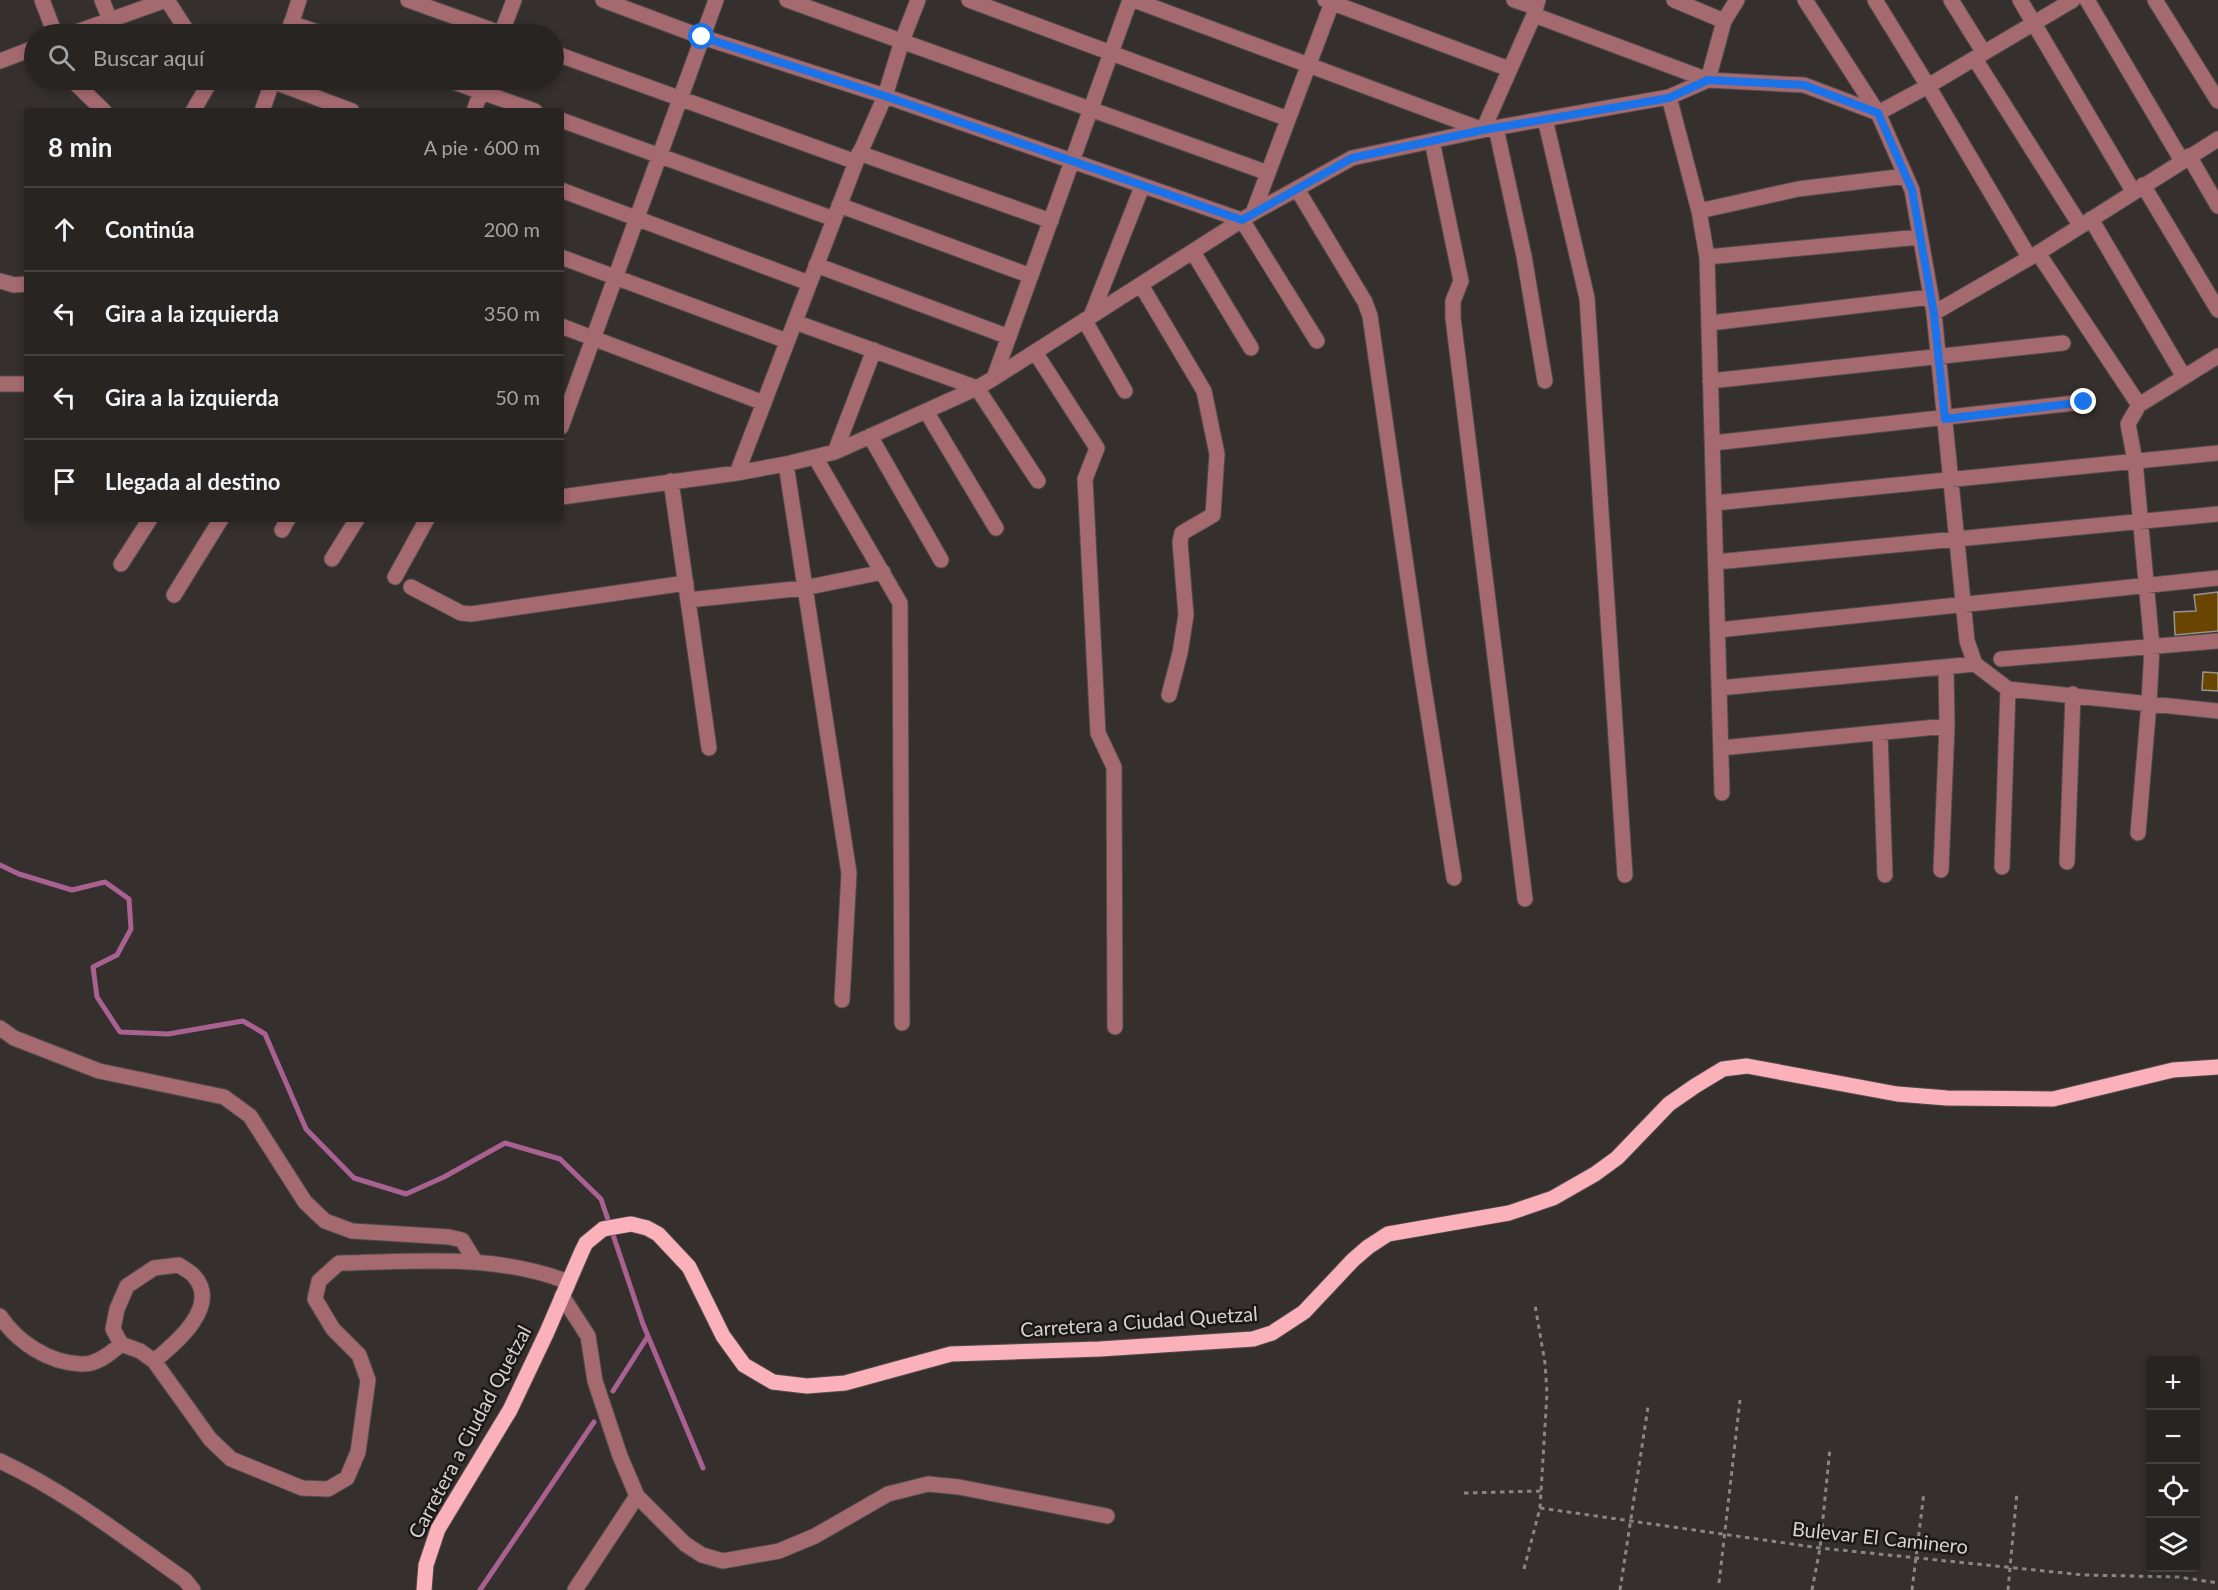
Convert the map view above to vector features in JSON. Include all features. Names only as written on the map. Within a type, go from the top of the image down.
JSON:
[{"type":"main road","name":"Carretera a Ciudad Quetzal","points":[[424,1590],[426,1565],[438,1529],[510,1410],[586,1243],[603,1229],[631,1224],[647,1228],[658,1234],[689,1268],[723,1336],[744,1365],[773,1382],[807,1386],[845,1383],[951,1354],[1253,1339],[1272,1333],[1304,1312],[1368,1246],[1388,1234],[1509,1213],[1573,1189],[1617,1158],[1670,1104],[1723,1069],[1747,1066],[1898,1094],[1947,1098],[2053,1099],[2173,1070],[2218,1067]]},
{"type":"street","points":[[42,0],[51,24]]},
{"type":"street","points":[[102,0],[110,20]]},
{"type":"street","points":[[99,24],[166,0],[182,24]]},
{"type":"street","points":[[292,24],[299,0]]},
{"type":"street","points":[[408,0],[434,4],[479,24]]},
{"type":"street","points":[[506,24],[514,0]]},
{"type":"street","points":[[603,0],[702,37],[885,96],[1142,187],[1247,216],[1317,341]]},
{"type":"street","points":[[565,405],[593,338],[716,0]]},
{"type":"street","points":[[787,0],[1268,173]]},
{"type":"street","points":[[737,473],[857,158],[885,96],[902,41],[918,0]]},
{"type":"street","points":[[969,0],[1288,119]]},
{"type":"street","points":[[994,378],[1132,0],[1489,129]]},
{"type":"street","points":[[1514,0],[1708,80],[1804,85],[1878,113],[1929,86],[2073,0]]},
{"type":"street","points":[[1674,0],[1724,21]]},
{"type":"street","points":[[1708,80],[1724,21],[1737,0]]},
{"type":"street","points":[[1805,0],[1878,113],[1912,190],[1934,314],[1967,641],[1975,664],[2008,689],[2218,711]]},
{"type":"street","points":[[1875,0],[2033,255],[2139,405]]},
{"type":"street","points":[[1951,0],[1979,56],[2184,377]]},
{"type":"street","points":[[2020,0],[2218,310]]},
{"type":"street","points":[[2087,0],[2218,206]]},
{"type":"street","points":[[2155,0],[2218,101]]},
{"type":"street","points":[[1247,216],[1268,173],[1330,1],[1509,69]]},
{"type":"street","points":[[1535,8],[1509,69],[1489,129],[1524,256],[1545,381]]},
{"type":"street","points":[[0,61],[24,52]]},
{"type":"street","points":[[564,57],[680,99],[1051,221]]},
{"type":"street","points":[[564,497],[737,473],[835,452],[977,388],[1247,216],[1352,158],[1489,129],[1669,98],[1708,80]]},
{"type":"street","points":[[83,90],[101,108]]},
{"type":"street","points":[[195,108],[205,90]]},
{"type":"street","points":[[263,108],[269,90]]},
{"type":"street","points":[[298,90],[344,108]]},
{"type":"street","points":[[475,108],[481,90]]},
{"type":"street","points":[[493,90],[530,108]]},
{"type":"street","points":[[1669,98],[1699,211],[1707,257],[1722,794]]},
{"type":"street","points":[[1545,119],[1587,298],[1625,874]]},
{"type":"street","points":[[564,121],[659,156],[1031,276]]},
{"type":"street","points":[[1934,314],[2218,139]]},
{"type":"street","points":[[1432,141],[1461,281],[1453,301],[1453,318],[1525,899]]},
{"type":"street","points":[[1699,211],[1798,189],[1906,176]]},
{"type":"street","points":[[1125,391],[1088,318],[1142,187]]},
{"type":"street","points":[[1297,189],[1365,302],[1370,316],[1454,878]]},
{"type":"street","points":[[564,191],[809,283]]},
{"type":"street","points":[[1707,257],[1920,237]]},
{"type":"street","points":[[1193,252],[1251,348]]},
{"type":"street","points":[[564,258],[787,341]]},
{"type":"street","points":[[816,265],[1009,337]]},
{"type":"street","points":[[0,281],[14,285],[24,284]]},
{"type":"street","points":[[1141,285],[1204,391],[1217,454],[1213,514],[1182,533],[1180,542],[1186,615],[1180,653],[1169,695]]},
{"type":"street","points":[[1710,323],[1931,297]]},
{"type":"street","points":[[795,322],[977,388],[1038,482]]},
{"type":"street","points":[[564,327],[764,403]]},
{"type":"street","points":[[1710,381],[2063,343]]},
{"type":"street","points":[[835,452],[874,350]]},
{"type":"street","points":[[1035,352],[1097,448],[1085,479],[1098,733],[1114,767],[1115,1027]]},
{"type":"street","points":[[2138,833],[2150,703],[2152,647],[2134,461],[2128,424],[2139,405],[2218,356]]},
{"type":"street","points":[[0,384],[24,384]]},
{"type":"street","points":[[1713,443],[2084,402]]},
{"type":"street","points":[[926,411],[996,528]]},
{"type":"street","points":[[870,436],[941,560]]},
{"type":"street","points":[[1715,503],[2218,453]]},
{"type":"street","points":[[815,457],[900,603],[902,1023]]},
{"type":"street","points":[[786,464],[849,873],[842,1000]]},
{"type":"street","points":[[671,481],[709,748]]},
{"type":"street","points":[[1716,562],[2218,514]]},
{"type":"street","points":[[121,564],[148,522]]},
{"type":"street","points":[[174,595],[219,522]]},
{"type":"street","points":[[332,559],[355,522]]},
{"type":"street","points":[[395,577],[425,522]]},
{"type":"street","points":[[688,600],[804,588],[883,572]]},
{"type":"street","points":[[1718,630],[2218,578]]},
{"type":"street","points":[[411,587],[461,613],[471,614],[686,583]]},
{"type":"street","points":[[2001,659],[2218,641]]},
{"type":"street","points":[[1719,688],[1975,664]]},
{"type":"street","points":[[1941,870],[1947,726],[1946,666]]},
{"type":"street","points":[[2002,867],[2008,689]]},
{"type":"street","points":[[2067,862],[2073,694]]},
{"type":"street","points":[[1721,748],[1947,726]]},
{"type":"street","points":[[1880,733],[1885,875]]},
{"type":"street","points":[[0,1028],[14,1038],[99,1071],[224,1097],[250,1116],[305,1202],[325,1221],[352,1231],[462,1240],[475,1261]]},
{"type":"street","points":[[154,1361],[183,1336],[195,1321],[202,1302],[202,1290],[195,1276],[179,1265],[154,1268],[128,1286],[117,1309],[113,1329],[121,1344],[140,1350],[154,1361],[210,1439],[231,1459],[302,1488],[328,1489],[347,1478],[358,1452],[368,1380],[359,1355],[333,1329],[315,1299],[319,1281],[339,1263],[475,1261],[532,1269],[565,1289],[588,1336],[595,1381],[620,1455],[638,1496],[685,1544],[702,1555],[723,1561],[779,1551],[815,1536],[888,1494],[928,1484],[959,1487],[1107,1516]]},
{"type":"street","points":[[0,1316],[7,1327],[45,1356],[82,1364],[106,1357],[121,1344]]},
{"type":"street","points":[[0,1461],[39,1479],[185,1580],[193,1590]]},
{"type":"street","points":[[575,1590],[638,1496]]},
{"type":"path","points":[[1524,1569],[1540,1508],[1546,1393],[1545,1363],[1535,1305]]},
{"type":"path","points":[[1719,1583],[1740,1400]]},
{"type":"path","points":[[1620,1590],[1648,1407]]},
{"type":"path","points":[[1812,1590],[1820,1548],[1830,1448]]},
{"type":"path","points":[[1464,1494],[1541,1491]]},
{"type":"path","points":[[1912,1590],[1924,1491]]},
{"type":"path","points":[[2008,1590],[2017,1492]]},
{"type":"path","name":"Bulevar El Caminero","points":[[1540,1508],[1820,1548],[1916,1556],[2084,1575],[2180,1576],[2218,1583]]},
{"type":"building","points":[[2218,592],[2218,631],[2175,635],[2174,612],[2196,611],[2194,595]]},
{"type":"building","points":[[2203,672],[2218,673],[2218,691],[2202,690]]},
{"type":"waterway","points":[[0,865],[19,874],[72,890],[105,882],[129,899],[131,929],[117,955],[93,967],[97,997],[120,1032],[168,1034],[243,1021],[265,1034],[306,1129],[354,1178],[406,1194],[444,1177],[505,1143],[560,1159],[601,1199],[643,1324],[703,1468]]},
{"type":"waterway","points":[[613,1391],[648,1336]]},
{"type":"waterway","points":[[480,1590],[594,1422]]},
{"type":"route","points":[[702,37],[885,96],[1242,220],[1352,158],[1483,130],[1669,98],[1708,80],[1804,85],[1878,113],[1912,190],[1934,314],[1945,419],[2084,402]]}]
